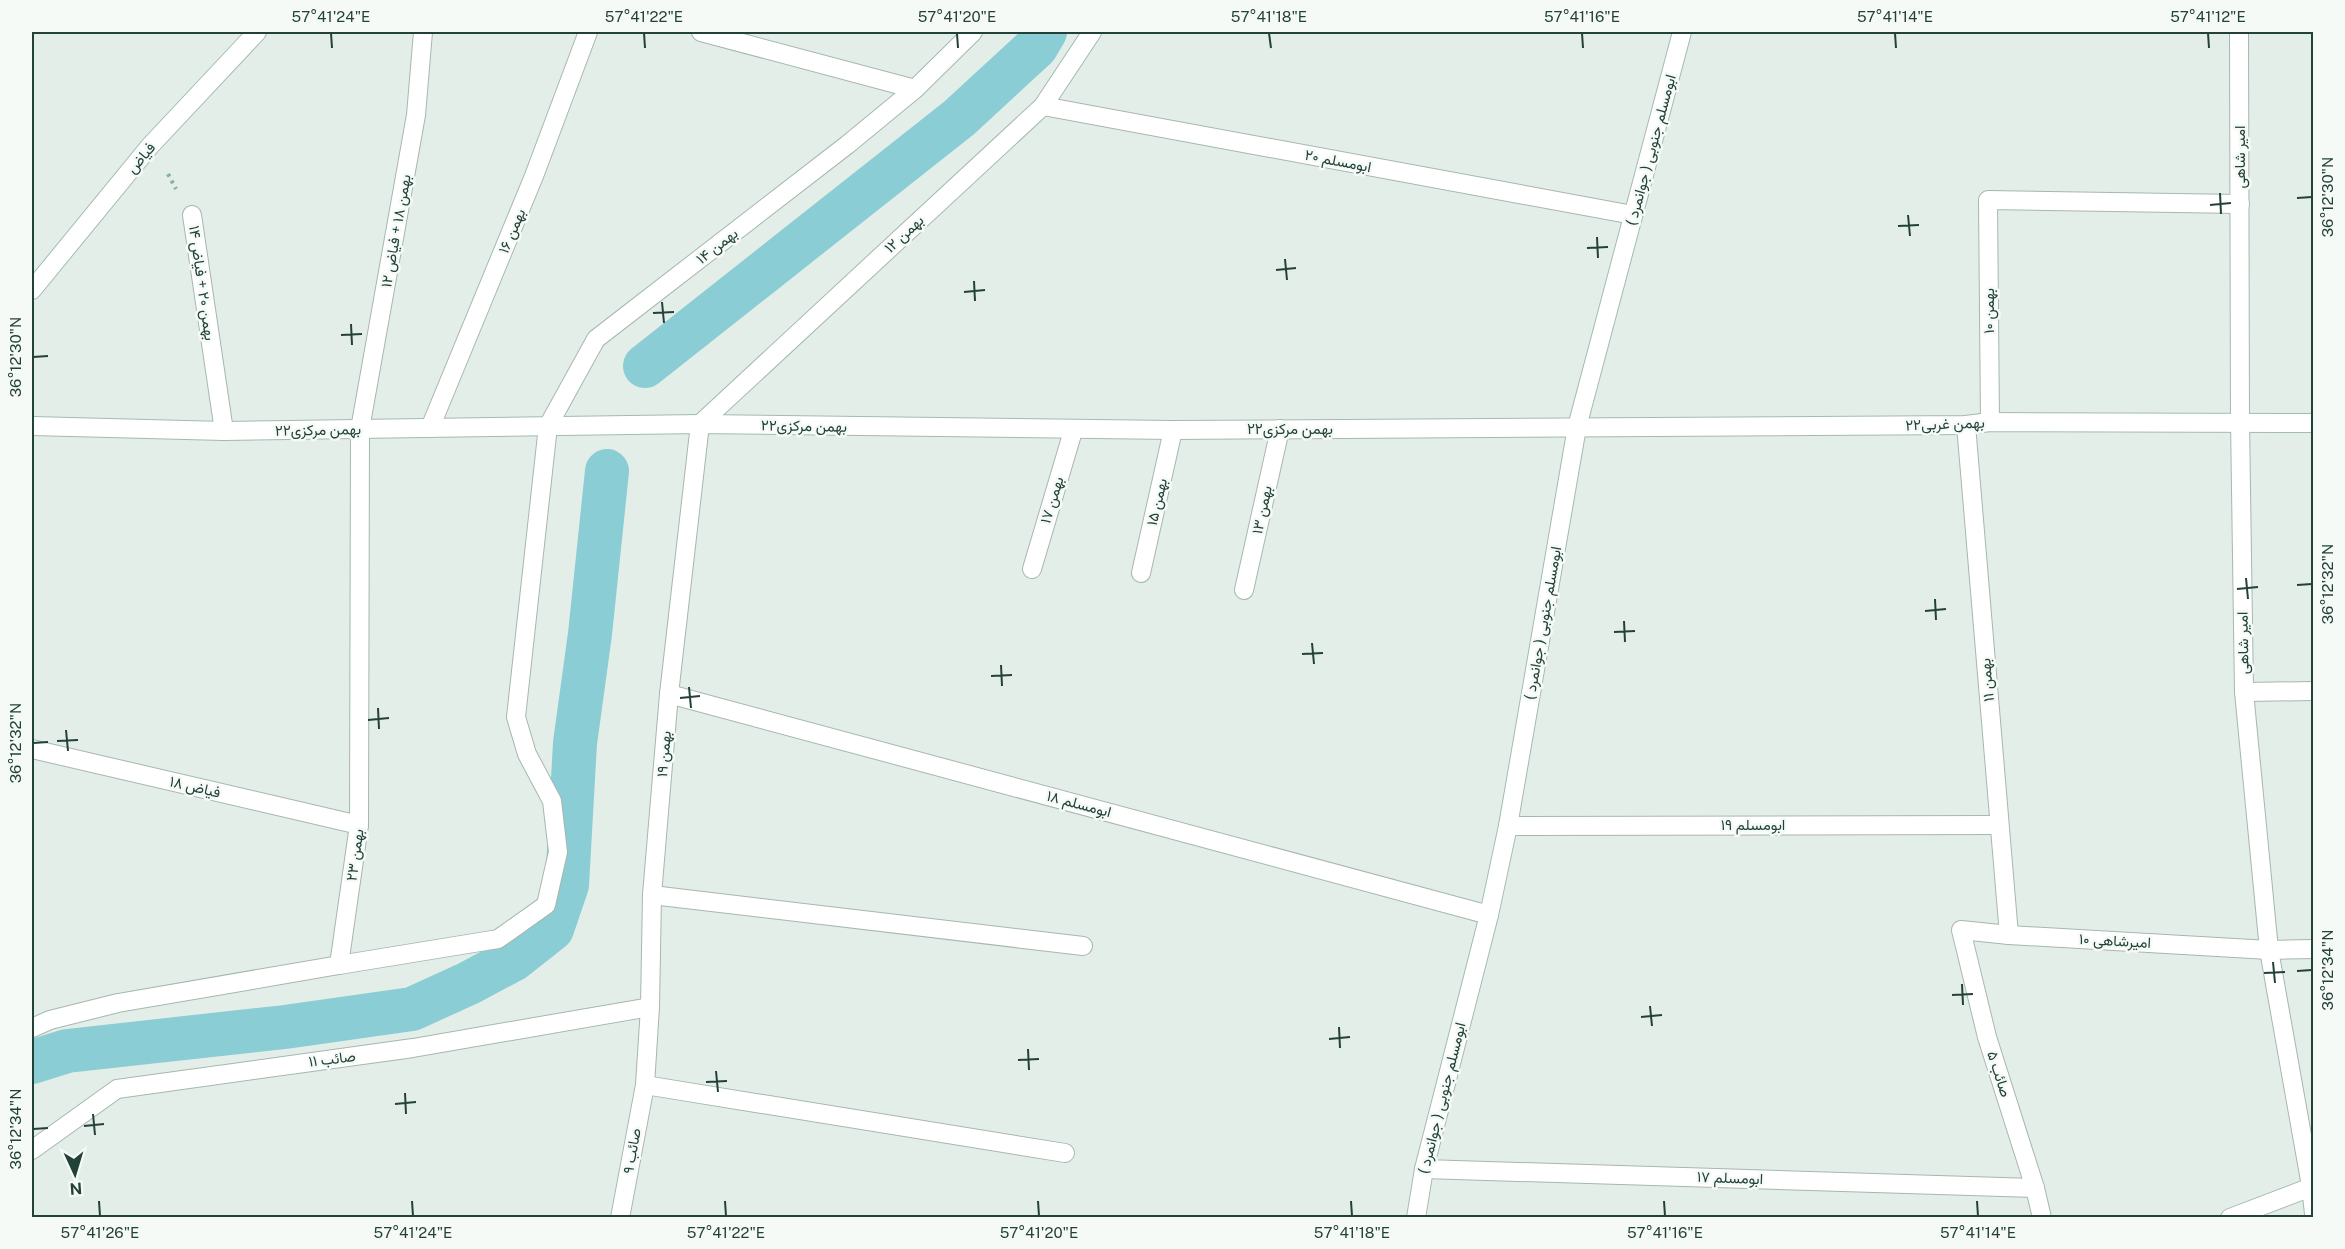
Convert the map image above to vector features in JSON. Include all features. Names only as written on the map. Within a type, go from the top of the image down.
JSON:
[{"type":"street","name":"فیاض","points":[[32,290],[150,146],[257,32]]},
{"type":"street","name":"بهمن ۱۸ + فیاض ۱۲","points":[[360,429],[416,115],[423,32]]},
{"type":"street","name":"بهمن ۱۶","points":[[430,428],[534,176],[588,32]]},
{"type":"street","points":[[701,32],[915,89]]},
{"type":"street","name":"بهمن ۱۴","points":[[549,426],[596,339],[847,145],[915,89],[973,32]]},
{"type":"street","name":"بهمن ۱۲","points":[[700,424],[1043,106],[1092,32]]},
{"type":"street","name":"ابومسلم جنوبی ( جوانمرد )","points":[[1416,1218],[1424,1168],[1488,915],[1508,825],[1577,427],[1682,32]]},
{"type":"street","name":"امیر شاهی","points":[[2239,32],[2240,421],[2244,692],[2270,950],[2312,1186],[2313,1214]]},
{"type":"street","name":"ابومسلم ۲۰","points":[[1043,106],[1633,216]]},
{"type":"street","name":"بهمن ۱۰","points":[[1990,422],[1988,200],[2240,204]]},
{"type":"street","name":"بهمن ۲۰ + فیاض ۱۴","points":[[192,215],[224,431]]},
{"type":"street","name":"۲۲بهمن غربی","points":[[1577,427],[1966,425],[1990,422],[2313,423]]},
{"type":"street","name":"۲۲بهمن مرکزی","points":[[32,426],[224,431],[700,424],[1073,430],[1577,427]]},
{"type":"street","name":"بهمن ۱۹","points":[[645,1085],[650,1007],[652,895],[669,694],[700,424]]},
{"type":"street","name":"بهمن ۱۱","points":[[1966,425],[2009,935]]},
{"type":"street","points":[[32,1028],[50,1020],[118,1003],[498,939],[546,905],[558,852],[552,801],[527,754],[516,717],[549,426]]},
{"type":"street","name":"بهمن ۲۳","points":[[339,965],[360,825],[360,429]]},
{"type":"street","name":"بهمن ۱۳","points":[[1244,590],[1280,429]]},
{"type":"street","name":"بهمن ۱۷","points":[[1032,569],[1073,430]]},
{"type":"street","name":"بهمن ۱۵","points":[[1141,573],[1173,430]]},
{"type":"street","points":[[2244,692],[2313,691]]},
{"type":"street","name":"ابومسلم ۱۸","points":[[669,694],[1488,915]]},
{"type":"street","name":"فیاض ۱۸","points":[[32,749],[360,825]]},
{"type":"street","name":"ابومسلم ۱۹","points":[[1508,825],[1999,825]]},
{"type":"street","points":[[652,895],[1083,946]]},
{"type":"street","name":"امیرشاهی ۱۰","points":[[1961,930],[2009,935],[2270,950],[2313,949]]},
{"type":"street","name":"صائب ۵","points":[[1961,930],[1987,1037],[2035,1188],[2042,1218]]},
{"type":"street","name":"صائب ۱۱","points":[[32,1150],[117,1089],[413,1048],[650,1007]]},
{"type":"street","points":[[645,1085],[1065,1153]]},
{"type":"street","name":"صائب ۹","points":[[620,1218],[645,1085]]},
{"type":"street","name":"ابومسلم ۱۷","points":[[1424,1168],[2035,1188]]},
{"type":"street","points":[[2230,1218],[2312,1186]]},
{"type":"path","name":"بهمن ۲۰ + فیاض ۱۴","points":[[150,146],[192,215]]},
{"type":"waterway","points":[[645,366],[959,118],[1036,47],[1045,32]]},
{"type":"waterway","points":[[32,1062],[67,1051],[285,1027],[412,1009],[514,959],[552,929],[567,885],[575,743],[590,634],[607,471]]}]
